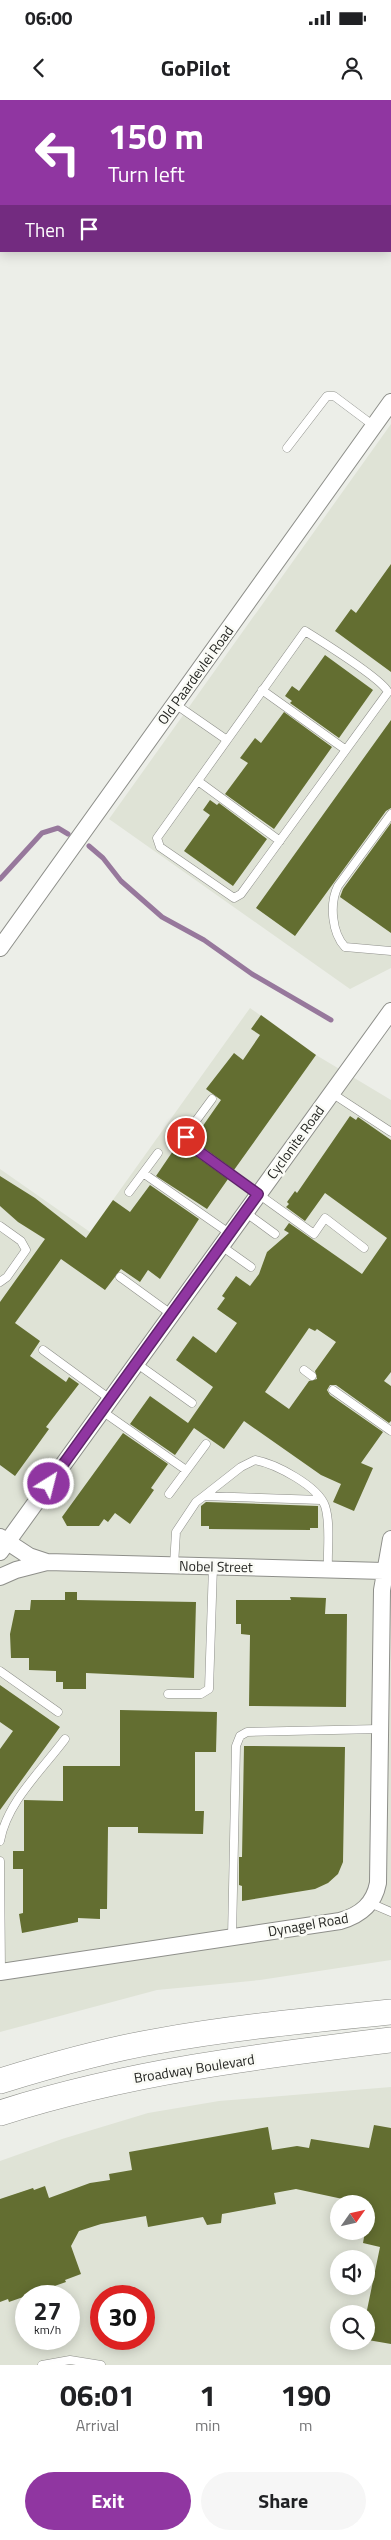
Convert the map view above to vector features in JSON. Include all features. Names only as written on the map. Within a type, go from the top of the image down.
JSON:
[{"type":"main road","points":[[0,2081],[51,2065],[156,2041],[249,2027],[391,2012]]},
{"type":"main road","name":"Broadway Boulevard","points":[[0,2112],[55,2096],[204,2064],[391,2040]]},
{"type":"street","name":"Old Paardevlei Road","points":[[0,948],[391,402]]},
{"type":"street","name":"Cyclonite Road","points":[[2,1544],[106,1405],[330,1092],[391,1011]]},
{"type":"street","points":[[370,1903],[376,1894],[378,1883],[379,1729],[384,1571],[391,1539]]},
{"type":"street","name":"Nobel Street","points":[[2,1544],[47,1562]]},
{"type":"street","name":"Nobel Street","points":[[0,1577],[16,1570],[47,1562],[384,1571]]},
{"type":"street","name":"Dynagel Road","points":[[0,1972],[340,1921],[352,1917],[370,1903]]},
{"type":"lane","points":[[286,448],[327,396],[334,396],[374,426]]},
{"type":"lane","points":[[305,631],[369,675],[385,688],[387,694],[237,898],[231,898],[160,847],[157,841],[159,835],[262,690],[305,631]]},
{"type":"lane","points":[[262,690],[346,750]]},
{"type":"lane","points":[[175,704],[227,740]]},
{"type":"lane","points":[[198,781],[280,841]]},
{"type":"lane","points":[[391,814],[338,886],[333,899],[335,930],[345,947],[391,951]]},
{"type":"lane","points":[[330,1092],[391,1132]]},
{"type":"lane","points":[[212,1099],[188,1133],[188,1143],[314,1234],[325,1218],[364,1248]]},
{"type":"lane","points":[[129,1192],[158,1153]]},
{"type":"lane","points":[[143,1173],[225,1239],[251,1267]]},
{"type":"lane","points":[[244,1212],[275,1234]]},
{"type":"lane","points":[[0,1226],[21,1241],[26,1250],[7,1277],[0,1282]]},
{"type":"lane","points":[[120,1277],[171,1314]]},
{"type":"lane","points":[[43,1350],[106,1405],[186,1470]]},
{"type":"lane","points":[[136,1363],[192,1403]]},
{"type":"lane","points":[[304,1370],[312,1376]]},
{"type":"lane","points":[[333,1390],[391,1431]]},
{"type":"lane","points":[[169,1494],[206,1444]]},
{"type":"lane","points":[[174,1565],[176,1532],[196,1502],[241,1467],[255,1460],[272,1465],[294,1477],[316,1492],[322,1500],[326,1511],[328,1569]]},
{"type":"lane","points":[[204,1496],[322,1500]]},
{"type":"lane","points":[[168,1694],[201,1694],[209,1689],[213,1566]]},
{"type":"lane","points":[[0,1671],[58,1712]]},
{"type":"lane","points":[[232,1937],[236,1746],[238,1738],[247,1732],[379,1729]]},
{"type":"lane","points":[[0,1840],[2,1828],[13,1806],[65,1739]]},
{"type":"lane","points":[[0,1861],[0,1972]]},
{"type":"lane","points":[[370,1903],[391,1912]]},
{"type":"lane","points":[[42,2365],[70,2360],[101,2365]]},
{"type":"shaded area","points":[[391,424],[391,968],[350,989],[109,819]]},
{"type":"shaded area","points":[[250,1008],[316,1055],[391,1100],[391,1960],[260,1980],[157,1990],[0,2032],[0,1169],[90,1232]]},
{"type":"shaded area","points":[[391,2087],[391,2365],[0,2365],[0,2161],[62,2139],[148,2113],[219,2101]]},
{"type":"building","points":[[391,564],[391,672],[335,631],[351,609],[356,613]]},
{"type":"building","points":[[325,655],[373,690],[339,738],[290,703],[292,701],[285,696],[292,686],[299,691]]},
{"type":"building","points":[[284,712],[332,747],[274,829],[225,794],[248,763],[240,758],[255,738],[261,743]]},
{"type":"building","points":[[391,720],[391,808],[386,811],[295,936],[256,908]]},
{"type":"building","points":[[210,800],[217,805],[219,803],[267,839],[233,886],[184,851],[210,815],[203,810]]},
{"type":"building","points":[[391,823],[391,933],[340,897],[343,889]]},
{"type":"building","points":[[261,1015],[316,1055],[234,1170],[193,1140],[221,1100],[206,1089],[234,1053],[243,1060],[260,1035],[251,1029]]},
{"type":"building","points":[[350,1116],[356,1120],[358,1117],[391,1140],[391,1372],[384,1381],[391,1386],[391,1421],[389,1423],[336,1385],[330,1385],[327,1390],[330,1395],[383,1432],[361,1463],[373,1468],[354,1511],[333,1502],[341,1484],[321,1475],[244,1421],[224,1449],[194,1428],[175,1455],[130,1424],[150,1396],[188,1423],[213,1387],[176,1360],[193,1336],[216,1353],[237,1323],[217,1309],[225,1298],[222,1296],[236,1276],[250,1286],[259,1274],[267,1252],[289,1233],[284,1230],[289,1223],[362,1274],[387,1238],[325,1193],[305,1221],[286,1207],[289,1204],[287,1202],[295,1191],[297,1193]],"holes":[[[309,1328],[315,1331],[317,1329],[336,1342],[315,1371],[317,1379],[309,1381],[289,1409],[265,1392]]]},
{"type":"building","points":[[175,1148],[183,1154],[186,1149],[228,1179],[207,1209],[156,1176]]},
{"type":"building","points":[[0,1176],[35,1198],[86,1238],[113,1200],[130,1212],[150,1185],[199,1219],[160,1279],[148,1270],[140,1282],[121,1269],[105,1290],[61,1259],[15,1323],[40,1341],[30,1356],[66,1382],[69,1377],[79,1384],[46,1427],[49,1429],[15,1476],[0,1465],[0,1302],[45,1239],[18,1222],[0,1206]]},
{"type":"building","points":[[123,1433],[168,1464],[151,1488],[154,1490],[130,1524],[115,1513],[108,1522],[104,1519],[99,1526],[67,1526],[62,1517]]},
{"type":"building","points":[[206,1502],[318,1506],[318,1528],[310,1528],[310,1530],[209,1529],[209,1526],[201,1526],[201,1506]]},
{"type":"building","points":[[65,1592],[77,1592],[77,1600],[196,1602],[194,1678],[86,1673],[86,1689],[63,1689],[63,1682],[56,1682],[56,1671],[29,1670],[29,1658],[11,1658],[10,1634],[15,1610],[30,1610],[31,1600],[65,1600]]},
{"type":"building","points":[[290,1597],[326,1598],[325,1614],[347,1614],[346,1707],[249,1706],[250,1635],[241,1634],[241,1624],[236,1624],[236,1600],[291,1600]]},
{"type":"building","points":[[0,1685],[60,1727],[0,1810],[0,1749],[13,1731],[0,1722]]},
{"type":"building","points":[[120,1710],[217,1712],[216,1752],[195,1752],[195,1811],[204,1811],[203,1834],[138,1833],[138,1827],[108,1827],[107,1909],[100,1909],[100,1919],[78,1918],[78,1922],[22,1933],[19,1914],[23,1913],[23,1869],[13,1869],[13,1851],[24,1851],[24,1800],[63,1801],[63,1766],[120,1766]]},
{"type":"building","points":[[244,1746],[345,1747],[343,1862],[338,1874],[328,1883],[315,1889],[242,1901],[242,1886],[239,1885],[239,1857],[242,1857]]},
{"type":"building","points":[[374,2125],[391,2128],[391,2344],[375,2341],[375,2305],[368,2305],[370,2295],[375,2295],[375,2271],[380,2247],[363,2243],[364,2240],[375,2240],[375,2195],[330,2196],[296,2189],[274,2193],[276,2204],[222,2214],[221,2223],[207,2225],[203,2217],[148,2227],[146,2216],[101,2224],[79,2231],[71,2246],[81,2274],[57,2285],[15,2285],[15,2300],[9,2302],[8,2299],[0,2302],[0,2199],[45,2186],[49,2198],[90,2183],[110,2180],[109,2174],[132,2170],[129,2152],[268,2127],[272,2150],[297,2146],[309,2148],[311,2139],[369,2148]]},
{"type":"waterway","points":[[0,879],[42,833],[58,828],[68,834]]},
{"type":"waterway","points":[[89,846],[103,858],[121,881],[162,917],[204,940],[252,974],[331,1020]]},
{"type":"route","points":[[49,1484],[258,1194],[190,1145],[186,1137]]}]
